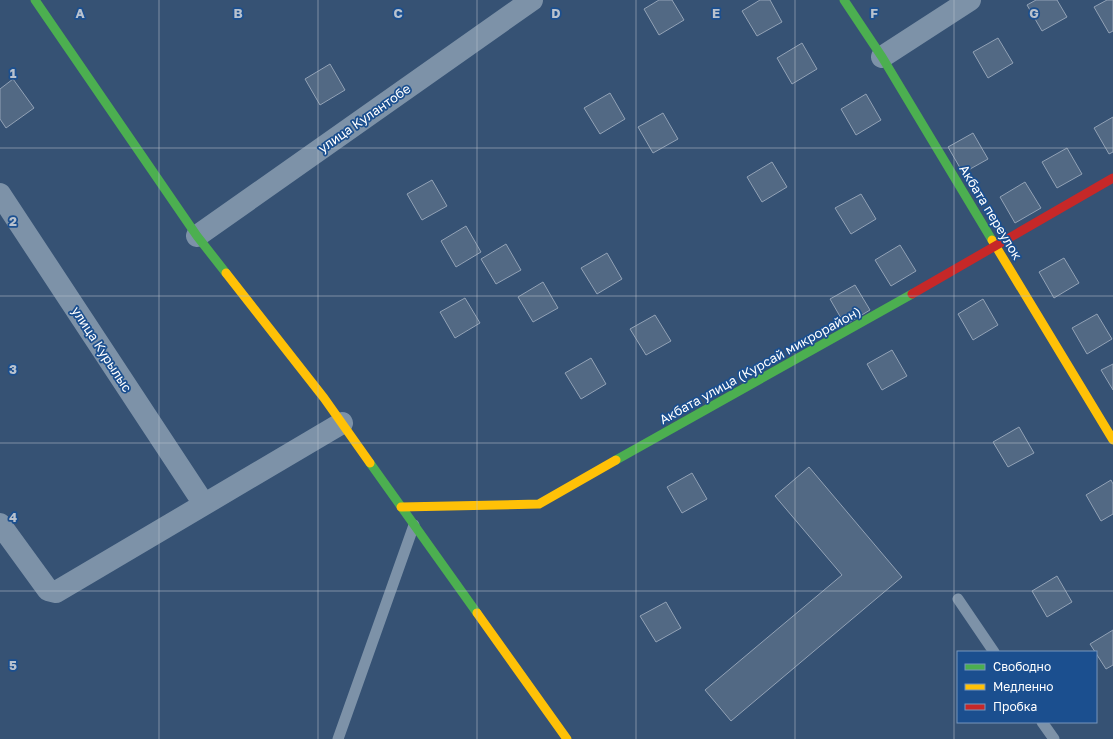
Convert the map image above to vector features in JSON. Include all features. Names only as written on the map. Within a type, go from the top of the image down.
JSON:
[{"type":"main road","points":[[35,0],[197,236],[342,423],[567,739]]},
{"type":"main road","name":"Акбата переулок","points":[[844,0],[882,57],[1113,438]]},
{"type":"main road","name":"Акбата улица (Курсай микрорайон)","points":[[401,507],[539,504],[996,246],[1113,178]]},
{"type":"street","name":"улица Кулантобе","points":[[197,236],[532,0]]},
{"type":"street","points":[[882,57],[970,0]]},
{"type":"street","name":"улица Курылыс","points":[[0,194],[204,504]]},
{"type":"street","points":[[0,524],[48,590],[56,592],[342,423]]},
{"type":"lane","points":[[338,739],[414,525]]},
{"type":"lane","points":[[958,599],[993,651]]},
{"type":"lane","points":[[1043,723],[1054,739]]},
{"type":"building","points":[[659,0],[672,0],[684,20],[659,35],[644,9]]},
{"type":"building","points":[[760,0],[770,0],[782,22],[757,36],[742,11]]},
{"type":"building","points":[[1036,0],[1057,0],[1067,17],[1042,31],[1027,5]]},
{"type":"building","points":[[1107,0],[1113,0],[1113,31],[1109,33],[1094,7]]},
{"type":"building","points":[[998,38],[1013,63],[988,78],[973,52]]},
{"type":"building","points":[[802,43],[817,69],[792,84],[777,58]]},
{"type":"building","points":[[330,64],[345,90],[320,105],[305,79]]},
{"type":"building","points":[[13,79],[34,108],[6,128],[0,119],[0,89]]},
{"type":"building","points":[[610,93],[625,119],[600,134],[584,108]]},
{"type":"building","points":[[866,94],[881,120],[856,135],[841,109]]},
{"type":"building","points":[[663,113],[678,139],[653,153],[638,127]]},
{"type":"building","points":[[1113,117],[1113,152],[1109,154],[1094,128]]},
{"type":"building","points":[[973,133],[988,159],[963,173],[948,147]]},
{"type":"building","points":[[1067,148],[1082,174],[1057,188],[1042,162]]},
{"type":"building","points":[[772,162],[787,187],[762,202],[747,177]]},
{"type":"building","points":[[432,180],[447,206],[422,220],[407,194]]},
{"type":"building","points":[[1025,182],[1041,208],[1015,223],[1000,197]]},
{"type":"building","points":[[861,194],[876,219],[851,234],[835,208]]},
{"type":"building","points":[[466,226],[481,252],[456,267],[441,241]]},
{"type":"building","points":[[506,244],[521,270],[496,284],[481,259]]},
{"type":"building","points":[[900,245],[916,271],[891,286],[875,260]]},
{"type":"building","points":[[607,253],[622,279],[597,294],[581,268]]},
{"type":"building","points":[[1064,258],[1079,283],[1054,298],[1039,272]]},
{"type":"building","points":[[543,282],[558,308],[533,322],[518,297]]},
{"type":"building","points":[[855,285],[870,310],[845,325],[830,299]]},
{"type":"building","points":[[465,298],[480,323],[455,338],[440,312]]},
{"type":"building","points":[[983,299],[998,325],[973,340],[958,314]]},
{"type":"building","points":[[1097,314],[1112,339],[1087,354],[1072,328]]},
{"type":"building","points":[[655,315],[671,341],[646,355],[630,329]]},
{"type":"building","points":[[892,350],[907,376],[882,390],[867,364]]},
{"type":"building","points":[[591,358],[606,384],[581,399],[565,373]]},
{"type":"building","points":[[1113,364],[1113,390],[1101,370]]},
{"type":"building","points":[[1019,427],[1034,453],[1008,467],[993,442]]},
{"type":"building","points":[[809,467],[902,577],[731,721],[705,690],[842,575],[775,496]]},
{"type":"building","points":[[692,473],[707,499],[682,513],[667,487]]},
{"type":"building","points":[[1111,480],[1113,484],[1113,514],[1101,521],[1086,495]]},
{"type":"building","points":[[1057,576],[1072,602],[1047,617],[1032,591]]},
{"type":"building","points":[[666,602],[681,628],[656,642],[640,616]]},
{"type":"building","points":[[1113,630],[1113,665],[1106,669],[1097,655],[1097,651],[1094,651],[1090,644]]},
{"type":"traffic: fast","points":[[35,0],[197,236],[226,273]]},
{"type":"traffic: fast","points":[[844,0],[882,57],[992,240]]},
{"type":"traffic: fast","points":[[616,460],[912,294]]},
{"type":"traffic: fast","points":[[370,463],[477,613]]},
{"type":"traffic: slow","points":[[992,240],[1113,440]]},
{"type":"traffic: slow","points":[[226,273],[324,398],[370,463]]},
{"type":"traffic: slow","points":[[401,507],[539,504],[616,460]]},
{"type":"traffic: slow","points":[[477,613],[567,739]]},
{"type":"traffic: jam","points":[[912,294],[1113,178]]}]
